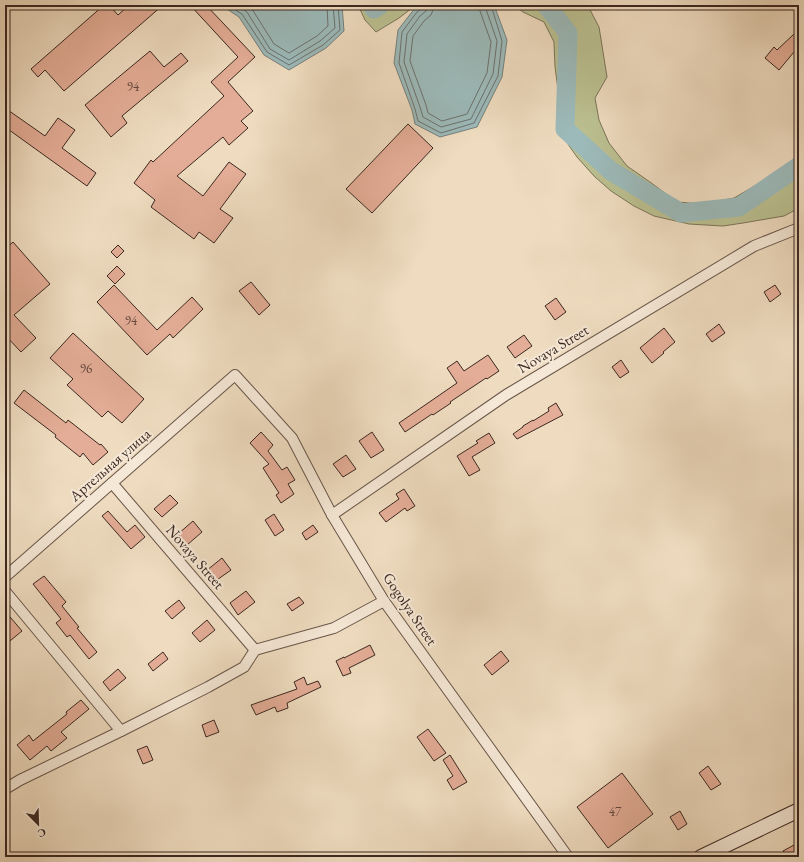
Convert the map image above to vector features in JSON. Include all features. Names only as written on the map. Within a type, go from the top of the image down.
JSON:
[{"type":"street","name":"Novaya Street","points":[[332,515],[506,395],[754,246],[799,228]]},
{"type":"street","name":"Gogolya Street","points":[[235,375],[292,438],[332,515],[384,601],[568,857]]},
{"type":"street","name":"Артельная улица","points":[[5,577],[235,375]]},
{"type":"street","name":"Novaya Street","points":[[112,483],[255,650]]},
{"type":"street","points":[[5,591],[120,731]]},
{"type":"street","points":[[5,789],[20,780],[244,668],[255,650],[334,628],[384,601]]},
{"type":"street","points":[[701,857],[799,810]]},
{"type":"green space","points":[[358,5],[416,5],[399,18],[376,32],[365,20]]},
{"type":"green space","points":[[514,5],[588,6],[599,27],[607,77],[595,98],[599,120],[609,143],[627,166],[677,202],[702,204],[734,198],[799,160],[799,208],[784,216],[723,226],[689,224],[654,216],[634,206],[611,191],[594,176],[577,157],[563,137],[557,118],[559,97],[555,67],[554,42],[544,22],[523,12]]},
{"type":"water","points":[[221,5],[342,5],[344,31],[326,48],[289,70],[264,55],[239,17]]},
{"type":"water","points":[[423,5],[494,5],[507,40],[502,77],[477,127],[440,137],[415,124],[412,110],[394,63],[398,30],[415,8]]},
{"type":"building","points":[[104,5],[109,5],[118,15],[129,5],[163,5],[64,91],[45,70],[38,77],[31,69]]},
{"type":"building","points":[[190,5],[206,5],[255,57],[228,82],[253,111],[241,121],[248,128],[229,145],[223,137],[177,176],[203,196],[229,162],[246,174],[220,209],[233,218],[214,243],[199,232],[194,239],[151,207],[155,200],[134,183],[151,160],[153,162],[224,96],[211,82],[238,57]]},
{"type":"building","points":[[794,34],[799,40],[799,57],[794,52],[779,70],[765,58],[774,47],[777,50]]},
{"type":"building","points":[[150,51],[164,67],[181,53],[188,61],[122,116],[127,123],[111,137],[85,105]]},
{"type":"building","points":[[5,108],[45,136],[58,118],[75,130],[62,148],[96,173],[87,186],[5,127]]},
{"type":"building","points":[[408,124],[433,148],[372,213],[346,189]]},
{"type":"building","points":[[13,242],[50,284],[14,315],[36,338],[21,352],[5,335],[5,249]]},
{"type":"building","points":[[118,245],[124,251],[117,258],[111,252]]},
{"type":"building","points":[[117,266],[125,274],[115,284],[107,276]]},
{"type":"building","points":[[251,282],[270,305],[259,315],[239,291]]},
{"type":"building","points":[[114,285],[157,330],[192,297],[203,309],[173,338],[170,334],[147,355],[97,302]]},
{"type":"building","points":[[775,285],[781,294],[770,302],[764,292]]},
{"type":"building","points":[[556,298],[566,312],[555,320],[545,306]]},
{"type":"building","points":[[719,324],[725,333],[712,342],[706,334]]},
{"type":"building","points":[[664,328],[675,342],[652,363],[640,348]]},
{"type":"building","points":[[73,333],[144,399],[122,423],[108,411],[102,417],[67,385],[73,379],[50,358]]},
{"type":"building","points":[[524,335],[532,346],[515,358],[507,347]]},
{"type":"building","points":[[488,355],[499,371],[487,379],[486,378],[433,415],[432,414],[405,432],[399,423],[457,383],[447,368],[457,361],[464,371]]},
{"type":"building","points":[[621,360],[629,372],[620,378],[612,367]]},
{"type":"building","points":[[24,390],[66,423],[68,420],[100,445],[101,444],[108,452],[93,465],[83,453],[80,457],[55,437],[56,435],[14,403]]},
{"type":"building","points":[[556,403],[563,415],[517,439],[513,434],[523,426],[549,411],[548,408]]},
{"type":"building","points":[[261,432],[273,445],[268,451],[282,470],[287,467],[295,480],[288,484],[294,494],[281,503],[276,495],[279,493],[263,468],[269,464],[250,443]]},
{"type":"building","points":[[372,432],[384,450],[371,458],[359,441]]},
{"type":"building","points":[[489,433],[495,443],[472,457],[480,470],[469,476],[457,456],[478,443],[476,441]]},
{"type":"building","points":[[346,455],[356,469],[343,477],[333,464]]},
{"type":"building","points":[[404,489],[415,506],[407,511],[405,508],[386,522],[379,513],[399,499],[396,494]]},
{"type":"building","points":[[170,495],[178,503],[162,517],[154,509]]},
{"type":"building","points":[[108,511],[127,532],[135,525],[145,537],[131,549],[102,516]]},
{"type":"building","points":[[274,514],[284,530],[275,536],[265,520]]},
{"type":"building","points":[[193,521],[202,532],[187,545],[178,534]]},
{"type":"building","points":[[313,525],[318,532],[306,540],[302,533]]},
{"type":"building","points":[[222,558],[231,570],[214,582],[206,571]]},
{"type":"building","points":[[44,576],[66,602],[62,606],[79,627],[77,628],[97,652],[89,659],[70,635],[67,637],[56,623],[61,619],[33,584]]},
{"type":"building","points":[[246,591],[255,602],[238,615],[230,603]]},
{"type":"building","points":[[299,597],[304,603],[292,611],[287,604]]},
{"type":"building","points":[[179,600],[185,608],[172,619],[165,611]]},
{"type":"building","points":[[5,611],[22,631],[5,645]]},
{"type":"building","points":[[207,620],[215,630],[200,642],[192,633]]},
{"type":"building","points":[[370,645],[375,655],[349,668],[351,673],[343,676],[336,661]]},
{"type":"building","points":[[501,651],[509,661],[492,675],[484,665]]},
{"type":"building","points":[[163,652],[168,659],[153,671],[148,664]]},
{"type":"building","points":[[118,669],[126,678],[110,691],[103,682]]},
{"type":"building","points":[[304,677],[307,685],[318,681],[321,687],[287,703],[288,708],[277,712],[275,707],[256,715],[251,705],[297,689],[294,682]]},
{"type":"building","points":[[81,700],[89,709],[61,732],[67,738],[51,751],[47,746],[30,760],[17,745],[29,735],[33,741],[67,714],[66,712]]},
{"type":"building","points":[[214,720],[219,732],[206,737],[202,725]]},
{"type":"building","points":[[428,729],[446,753],[434,761],[417,737]]},
{"type":"building","points":[[147,746],[153,760],[143,764],[137,750]]},
{"type":"building","points":[[450,755],[467,782],[453,790],[447,780],[453,776],[443,760]]},
{"type":"building","points":[[708,766],[721,784],[711,790],[699,773]]},
{"type":"building","points":[[622,773],[653,814],[608,848],[577,807]]},
{"type":"building","points":[[680,811],[687,824],[678,830],[670,817]]},
{"type":"building","points":[[794,845],[799,857],[787,857],[783,851]]},
{"type":"waterway","points":[[373,5],[374,9],[380,5]]},
{"type":"waterway","points":[[546,5],[568,33],[565,129],[611,171],[681,213],[739,207],[799,166]]}]
